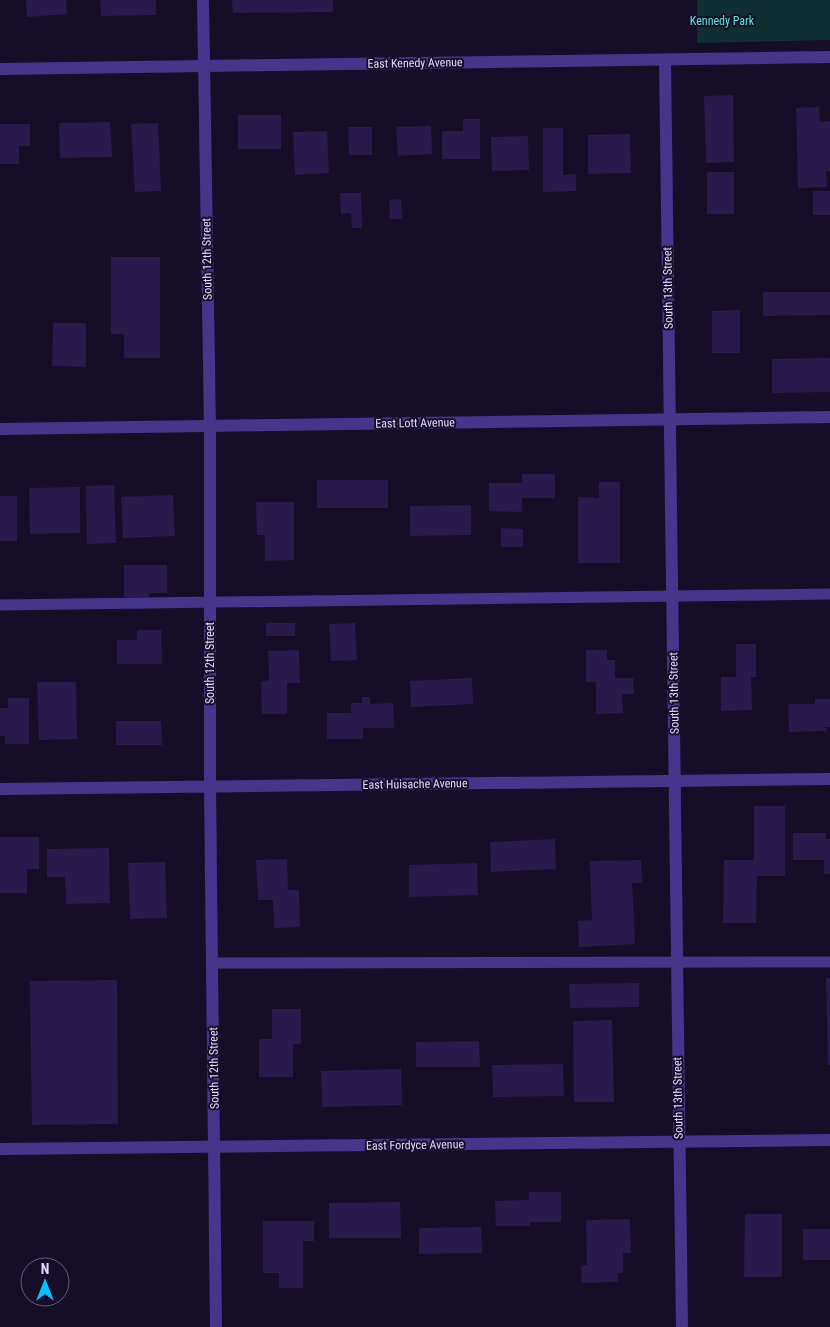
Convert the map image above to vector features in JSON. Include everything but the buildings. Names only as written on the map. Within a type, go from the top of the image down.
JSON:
[{"type":"street","name":"South 12th Street","points":[[203,0],[210,427],[210,786],[216,1327]]},
{"type":"street","name":"East Kenedy Avenue","points":[[0,69],[830,57]]},
{"type":"street","name":"South 13th Street","points":[[665,60],[682,1327]]},
{"type":"street","name":"East Lott Avenue","points":[[0,429],[830,417]]},
{"type":"street","name":"East Huisache Avenue","points":[[0,789],[830,780]]},
{"type":"street","name":"East Fordyce Avenue","points":[[0,1149],[830,1140]]},
{"type":"lane","points":[[0,605],[830,594]]},
{"type":"lane","points":[[212,963],[830,962]]},
{"type":"green space","name":"Kennedy Park","points":[[697,0],[830,0],[830,40],[697,43]]}]
